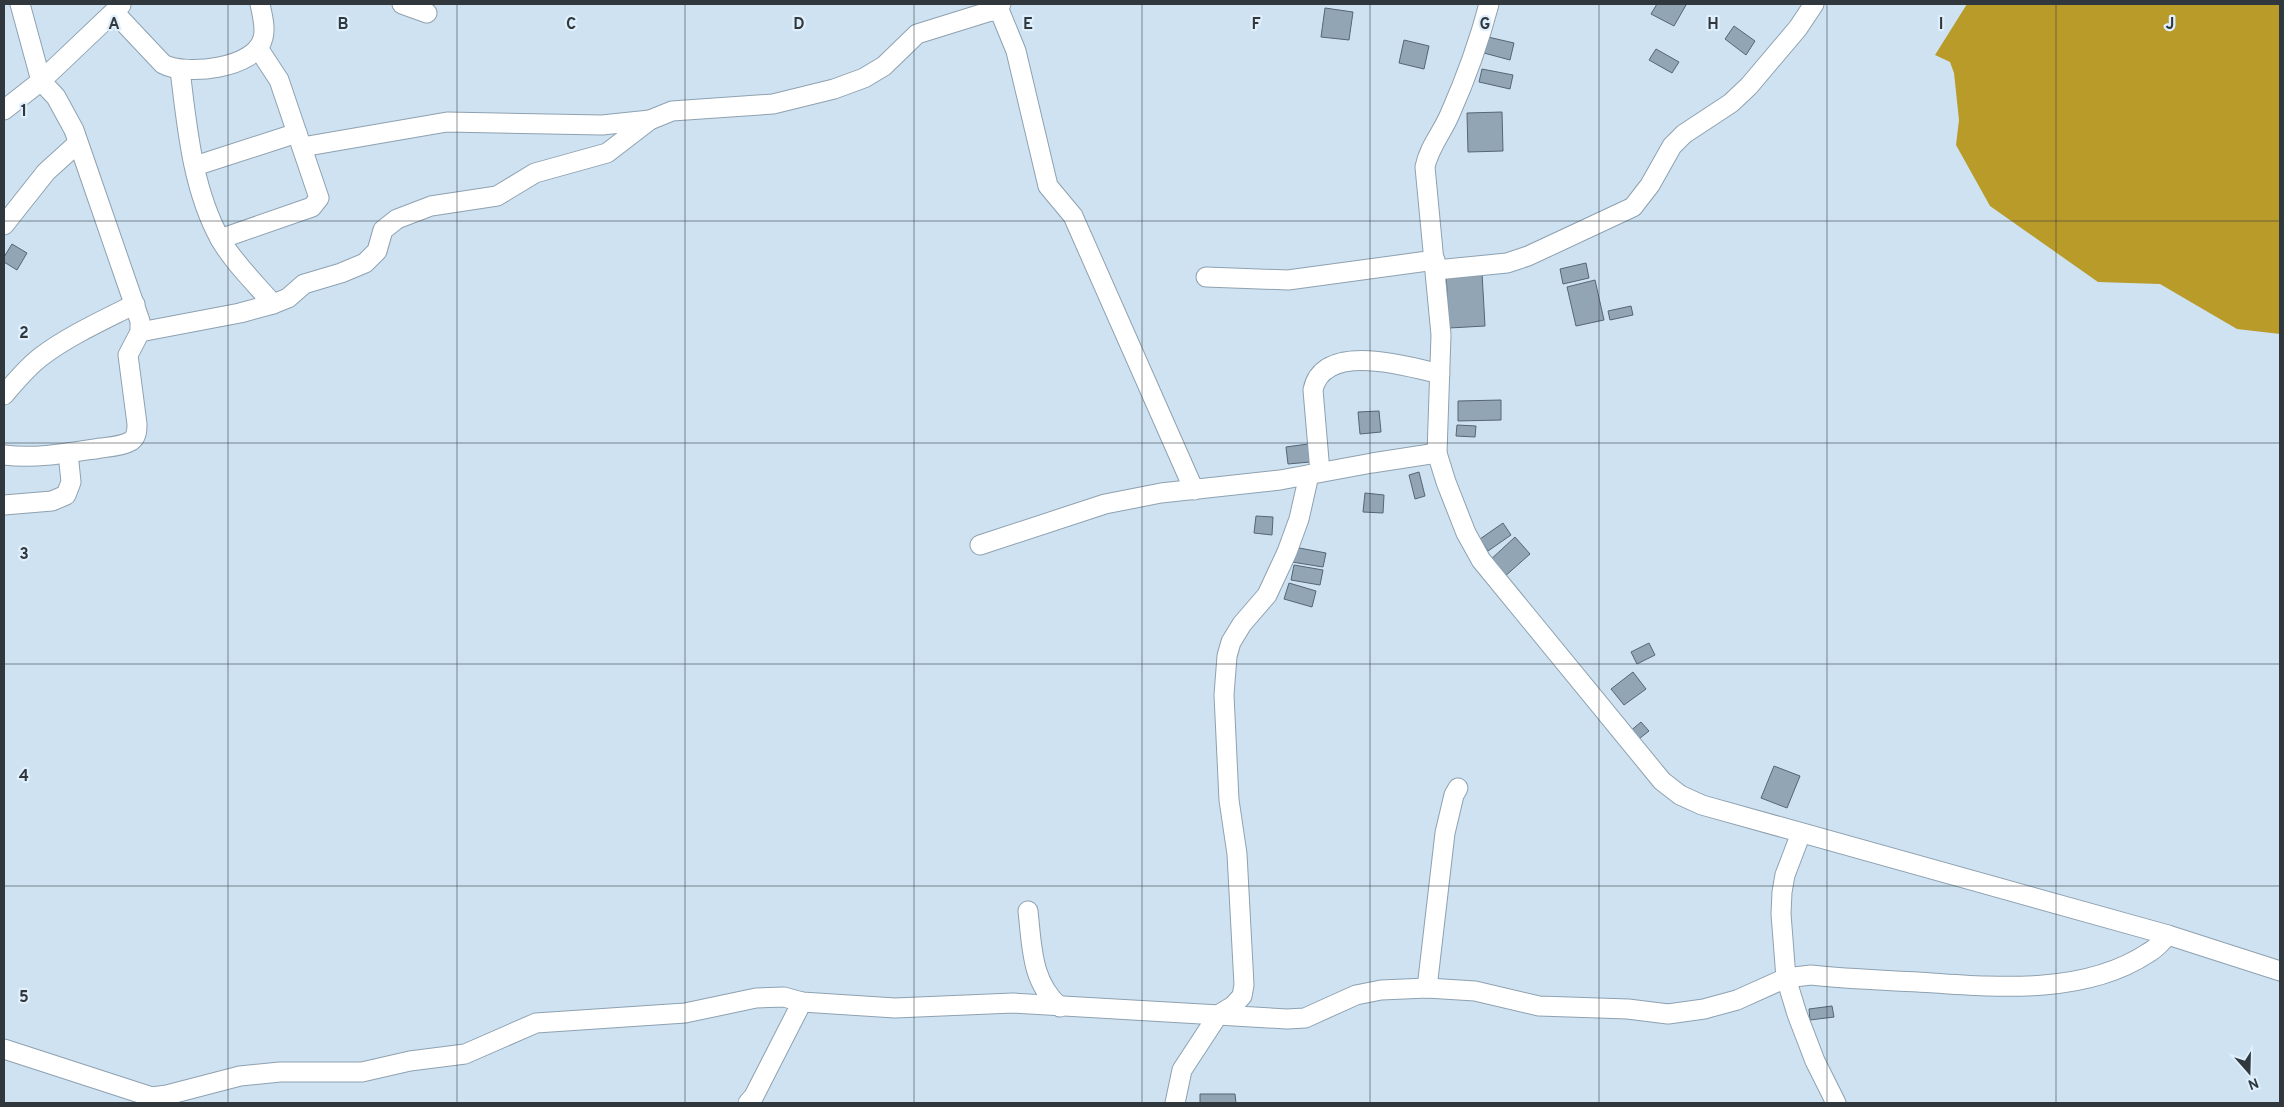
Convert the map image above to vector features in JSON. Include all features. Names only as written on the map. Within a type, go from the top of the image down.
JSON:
[{"type":"street","points":[[4,455],[37,457],[117,445],[131,441],[136,435],[137,424],[128,355],[140,332],[140,321],[66,113],[41,81],[20,4]]},
{"type":"street","points":[[4,110],[41,81],[118,8],[163,64],[172,69],[192,70],[229,65],[246,58],[258,48],[263,39],[264,28],[260,4]]},
{"type":"street","points":[[402,4],[427,13]]},
{"type":"street","points":[[1488,4],[1470,68],[1447,120],[1428,154],[1425,167],[1426,192],[1442,335],[1437,453],[1466,533],[1481,560],[1662,781],[1680,795],[1702,805],[2168,935],[2280,971]]},
{"type":"street","points":[[1206,276],[1288,280],[1435,265],[1507,263],[1528,256],[1634,206],[1650,185],[1672,146],[1684,134],[1731,103],[1749,86],[1798,28],[1814,4]]},
{"type":"street","points":[[140,332],[240,313],[273,304],[288,298],[304,284],[342,273],[365,262],[377,251],[383,230],[397,219],[431,206],[497,196],[535,173],[607,152],[650,120],[672,111],[773,104],[834,89],[864,78],[884,66],[917,34],[996,7],[1000,12],[1016,51],[1048,186],[1073,216],[1194,490]]},
{"type":"street","points":[[220,239],[312,207],[319,198],[279,80],[258,48]]},
{"type":"street","points":[[180,70],[195,166],[208,212],[220,239],[235,260],[273,304]]},
{"type":"street","points":[[195,166],[300,140],[447,122],[595,125],[650,120]]},
{"type":"street","points":[[4,226],[46,172],[78,143]]},
{"type":"street","points":[[4,394],[24,371],[42,356],[135,304]]},
{"type":"street","points":[[1175,1103],[1182,1070],[1218,1015],[1234,1006],[1242,996],[1244,985],[1237,854],[1229,800],[1224,695],[1227,656],[1231,642],[1242,624],[1267,595],[1287,552],[1315,473],[1313,390],[1315,380],[1320,373],[1344,362],[1364,360],[1398,364],[1440,374]]},
{"type":"street","points":[[4,505],[52,501],[66,495],[71,482],[68,453]]},
{"type":"street","points":[[980,545],[1105,504],[1437,453]]},
{"type":"street","points":[[1427,988],[1445,833],[1454,795],[1458,788]]},
{"type":"street","points":[[1801,833],[1785,875],[1782,892],[1781,914],[1786,978],[1815,1061],[1836,1103]]},
{"type":"street","points":[[1028,911],[1034,962],[1039,979],[1044,990],[1060,1007]]},
{"type":"street","points":[[4,1049],[154,1100],[240,1076],[280,1072],[362,1072],[410,1061],[455,1057],[536,1023],[685,1013],[756,998],[784,997],[802,1002],[895,1008],[1013,1003],[1287,1019],[1305,1018],[1356,995],[1381,990],[1427,988],[1475,991],[1539,1006],[1628,1009],[1668,1014],[1704,1009],[1737,1000],[1786,978],[1811,975],[1981,986],[2067,984],[2106,974],[2134,962],[2150,953],[2168,935]]},
{"type":"street","points":[[748,1103],[754,1096],[802,1002]]},
{"type":"shaded area","points":[[1967,4],[2280,4],[2280,334],[2237,329],[2160,284],[2098,282],[1990,206],[1956,145],[1959,120],[1954,73],[1950,62],[1935,55]]},
{"type":"building","points":[[1657,4],[1686,5],[1674,26],[1651,14]]},
{"type":"building","points":[[1325,8],[1353,12],[1349,40],[1321,37]]},
{"type":"building","points":[[1734,26],[1755,41],[1746,55],[1725,39]]},
{"type":"building","points":[[1488,37],[1514,43],[1510,60],[1484,53]]},
{"type":"building","points":[[1404,40],[1429,46],[1424,69],[1399,63]]},
{"type":"building","points":[[1656,49],[1679,62],[1672,73],[1649,60]]},
{"type":"building","points":[[1482,69],[1513,75],[1510,89],[1479,82]]},
{"type":"building","points":[[1502,112],[1503,151],[1468,152],[1467,113]]},
{"type":"building","points":[[12,244],[27,253],[17,270],[4,262],[4,257]]},
{"type":"building","points":[[1586,263],[1589,278],[1563,284],[1560,269]]},
{"type":"building","points":[[1482,273],[1485,326],[1449,328],[1446,274]]},
{"type":"building","points":[[1595,280],[1604,320],[1576,326],[1567,287]]},
{"type":"building","points":[[1631,306],[1633,315],[1610,320],[1608,311]]},
{"type":"building","points":[[1501,400],[1501,420],[1458,421],[1458,401]]},
{"type":"building","points":[[1379,411],[1381,432],[1360,434],[1358,412]]},
{"type":"building","points":[[1457,425],[1476,426],[1475,437],[1456,436]]},
{"type":"building","points":[[1308,444],[1310,462],[1288,464],[1286,447]]},
{"type":"building","points":[[1419,472],[1425,496],[1415,499],[1409,475]]},
{"type":"building","points":[[1365,493],[1384,495],[1383,513],[1363,512]]},
{"type":"building","points":[[1256,516],[1273,517],[1272,535],[1254,533]]},
{"type":"building","points":[[1503,523],[1511,535],[1488,551],[1480,539]]},
{"type":"building","points":[[1515,537],[1530,554],[1503,578],[1488,562]]},
{"type":"building","points":[[1294,547],[1326,553],[1323,567],[1292,562]]},
{"type":"building","points":[[1294,565],[1323,570],[1320,585],[1291,580]]},
{"type":"building","points":[[1289,583],[1316,591],[1312,607],[1284,599]]},
{"type":"building","points":[[1649,643],[1655,655],[1637,664],[1631,652]]},
{"type":"building","points":[[1633,672],[1646,689],[1624,705],[1611,689]]},
{"type":"building","points":[[1641,722],[1649,731],[1635,742],[1628,733]]},
{"type":"building","points":[[1774,766],[1800,776],[1787,808],[1761,798]]},
{"type":"building","points":[[1832,1006],[1834,1017],[1810,1020],[1809,1009]]},
{"type":"building","points":[[1200,1094],[1235,1094],[1236,1103],[1200,1103]]}]
